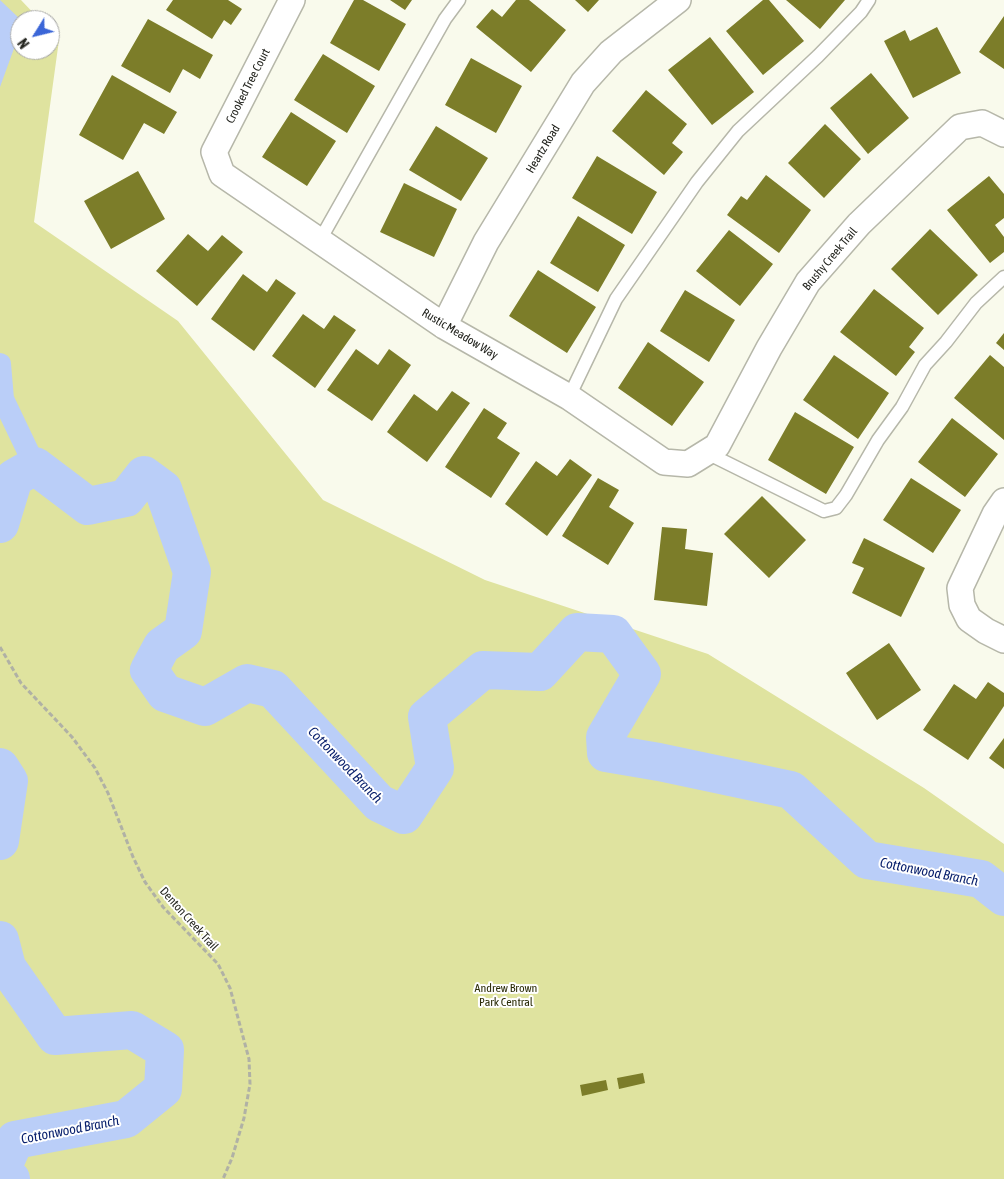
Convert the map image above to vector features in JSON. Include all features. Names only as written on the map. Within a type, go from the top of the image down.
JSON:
[{"type":"street","name":"Crooked Tree Court","points":[[222,174],[214,152],[292,0]]},
{"type":"street","name":"Heartz Road","points":[[444,326],[486,242],[583,83],[611,52],[678,0]]},
{"type":"street","name":"Brushy Creek Trail","points":[[707,453],[717,446],[769,348],[808,282],[859,224],[960,128],[982,123],[1004,134]]},
{"type":"street","name":"Rustic Meadow Way","points":[[222,174],[444,326],[570,397],[664,462],[688,464],[707,453]]},
{"type":"street","points":[[1004,501],[995,514],[960,588],[962,605],[969,619],[986,631],[1004,640]]},
{"type":"lane","points":[[320,240],[445,19],[458,0]]},
{"type":"lane","points":[[570,397],[616,299],[697,182],[738,131],[818,56],[861,12],[869,0]]},
{"type":"lane","points":[[707,453],[824,511],[836,508],[846,495],[878,440],[902,406],[925,365],[946,342],[976,302],[1004,276]]},
{"type":"path","name":"Denton Creek Trail","points":[[0,647],[21,683],[72,737],[95,768],[108,793],[145,882],[163,906],[218,964],[230,988],[249,1059],[250,1084],[244,1118],[232,1158],[223,1179]]},
{"type":"green space","name":"Andrew Brown Park Central","points":[[0,0],[21,0],[30,10],[10,10],[10,60],[56,60],[34,222],[178,321],[323,500],[485,580],[708,654],[924,788],[1004,844],[1004,1179],[0,1179]]},
{"type":"water","points":[[0,0],[10,10],[10,60],[0,87]]},
{"type":"building","points":[[173,0],[228,0],[242,9],[231,25],[224,20],[212,39],[166,10]]},
{"type":"building","points":[[354,0],[363,0],[406,24],[379,71],[330,43]]},
{"type":"building","points":[[390,0],[412,0],[405,10]]},
{"type":"building","points":[[516,0],[529,0],[566,30],[531,72],[476,27],[492,9],[502,17]]},
{"type":"building","points":[[575,0],[599,0],[588,12]]},
{"type":"building","points":[[763,0],[769,0],[804,41],[763,75],[726,31]]},
{"type":"building","points":[[786,0],[845,0],[820,29]]},
{"type":"building","points":[[1004,16],[1004,69],[979,52]]},
{"type":"building","points":[[148,19],[213,55],[200,79],[183,69],[170,93],[121,66]]},
{"type":"building","points":[[937,27],[961,73],[913,98],[884,41],[905,30],[910,41]]},
{"type":"building","points":[[710,37],[754,92],[712,125],[668,70]]},
{"type":"building","points":[[323,54],[375,86],[347,133],[294,100]]},
{"type":"building","points":[[471,58],[522,86],[496,133],[445,105]]},
{"type":"building","points":[[871,73],[909,118],[868,154],[830,108]]},
{"type":"building","points":[[112,75],[177,112],[164,134],[144,123],[123,160],[79,135]]},
{"type":"building","points":[[646,90],[687,124],[672,143],[683,152],[664,175],[612,131]]},
{"type":"building","points":[[291,112],[336,141],[307,186],[262,157]]},
{"type":"building","points":[[825,124],[861,159],[824,198],[788,163]]},
{"type":"building","points":[[436,126],[488,158],[461,201],[409,170]]},
{"type":"building","points":[[597,156],[657,192],[632,234],[572,198]]},
{"type":"building","points":[[138,171],[165,219],[111,249],[84,201]]},
{"type":"building","points":[[766,175],[811,210],[779,253],[727,215],[741,196],[747,200]]},
{"type":"building","points":[[989,176],[1004,194],[1004,218],[995,225],[1004,237],[1004,252],[990,263],[947,210]]},
{"type":"building","points":[[404,183],[457,209],[434,257],[380,232]]},
{"type":"building","points":[[578,216],[625,245],[598,292],[550,263]]},
{"type":"building","points":[[930,229],[978,275],[938,315],[891,269]]},
{"type":"building","points":[[729,230],[773,264],[740,306],[696,271]]},
{"type":"building","points":[[188,234],[208,251],[222,235],[243,252],[197,306],[156,271]]},
{"type":"building","points":[[538,270],[596,307],[567,353],[509,316]]},
{"type":"building","points":[[243,274],[267,292],[276,279],[296,293],[254,351],[211,319]]},
{"type":"building","points":[[874,289],[924,328],[909,347],[915,352],[896,376],[840,332]]},
{"type":"building","points":[[685,290],[735,320],[709,362],[660,331]]},
{"type":"building","points":[[303,314],[324,329],[334,315],[356,330],[315,388],[272,356]]},
{"type":"building","points":[[1004,333],[1004,350],[996,343]]},
{"type":"building","points":[[648,342],[704,382],[672,426],[618,388]]},
{"type":"building","points":[[356,349],[378,365],[389,349],[411,365],[372,421],[327,390]]},
{"type":"building","points":[[834,355],[889,393],[858,439],[803,400]]},
{"type":"building","points":[[990,355],[1004,367],[1004,440],[954,398]]},
{"type":"building","points":[[452,391],[470,403],[427,462],[387,432],[414,394],[437,411]]},
{"type":"building","points":[[484,408],[507,423],[497,438],[520,453],[491,498],[445,467]]},
{"type":"building","points":[[795,412],[854,447],[826,494],[768,460]]},
{"type":"building","points":[[952,418],[998,454],[965,497],[918,462]]},
{"type":"building","points":[[570,459],[592,475],[547,536],[505,504],[536,461],[557,476]]},
{"type":"building","points":[[598,478],[619,490],[609,507],[634,523],[608,565],[562,536]]},
{"type":"building","points":[[911,478],[961,510],[933,553],[883,520]]},
{"type":"building","points":[[762,496],[806,540],[769,578],[724,534]]},
{"type":"building","points":[[662,527],[687,529],[685,549],[713,553],[707,606],[654,600]]},
{"type":"building","points":[[864,538],[925,568],[901,617],[852,593],[864,568],[852,563]]},
{"type":"building","points":[[889,643],[921,690],[877,720],[846,673]]},
{"type":"building","points":[[988,682],[1004,693],[1004,706],[968,760],[923,730],[954,684],[976,699]]},
{"type":"building","points":[[1004,738],[1004,769],[989,758]]},
{"type":"building","points":[[643,1073],[645,1083],[619,1089],[617,1078]]},
{"type":"building","points":[[606,1080],[608,1090],[582,1096],[580,1085]]},
{"type":"waterway","points":[[0,364],[3,399],[35,466]]},
{"type":"waterway","name":"Cottonwood Branch","points":[[0,524],[14,478],[35,466],[88,506],[126,498],[144,475],[163,489],[192,572],[183,631],[162,646],[149,670],[165,693],[205,707],[247,683],[273,689],[379,803],[404,815],[435,768],[427,717],[483,670],[540,672],[577,632],[613,634],[642,674],[605,737],[606,753],[659,762],[791,790],[867,860],[981,879],[1004,897]]},
{"type":"waterway","name":"Cottonwood Branch","points":[[0,767],[9,781],[0,841]]},
{"type":"waterway","name":"Cottonwood Branch","points":[[0,940],[7,967],[55,1036],[132,1030],[165,1050],[163,1089],[126,1119],[15,1140],[1,1171],[11,1179]]}]
